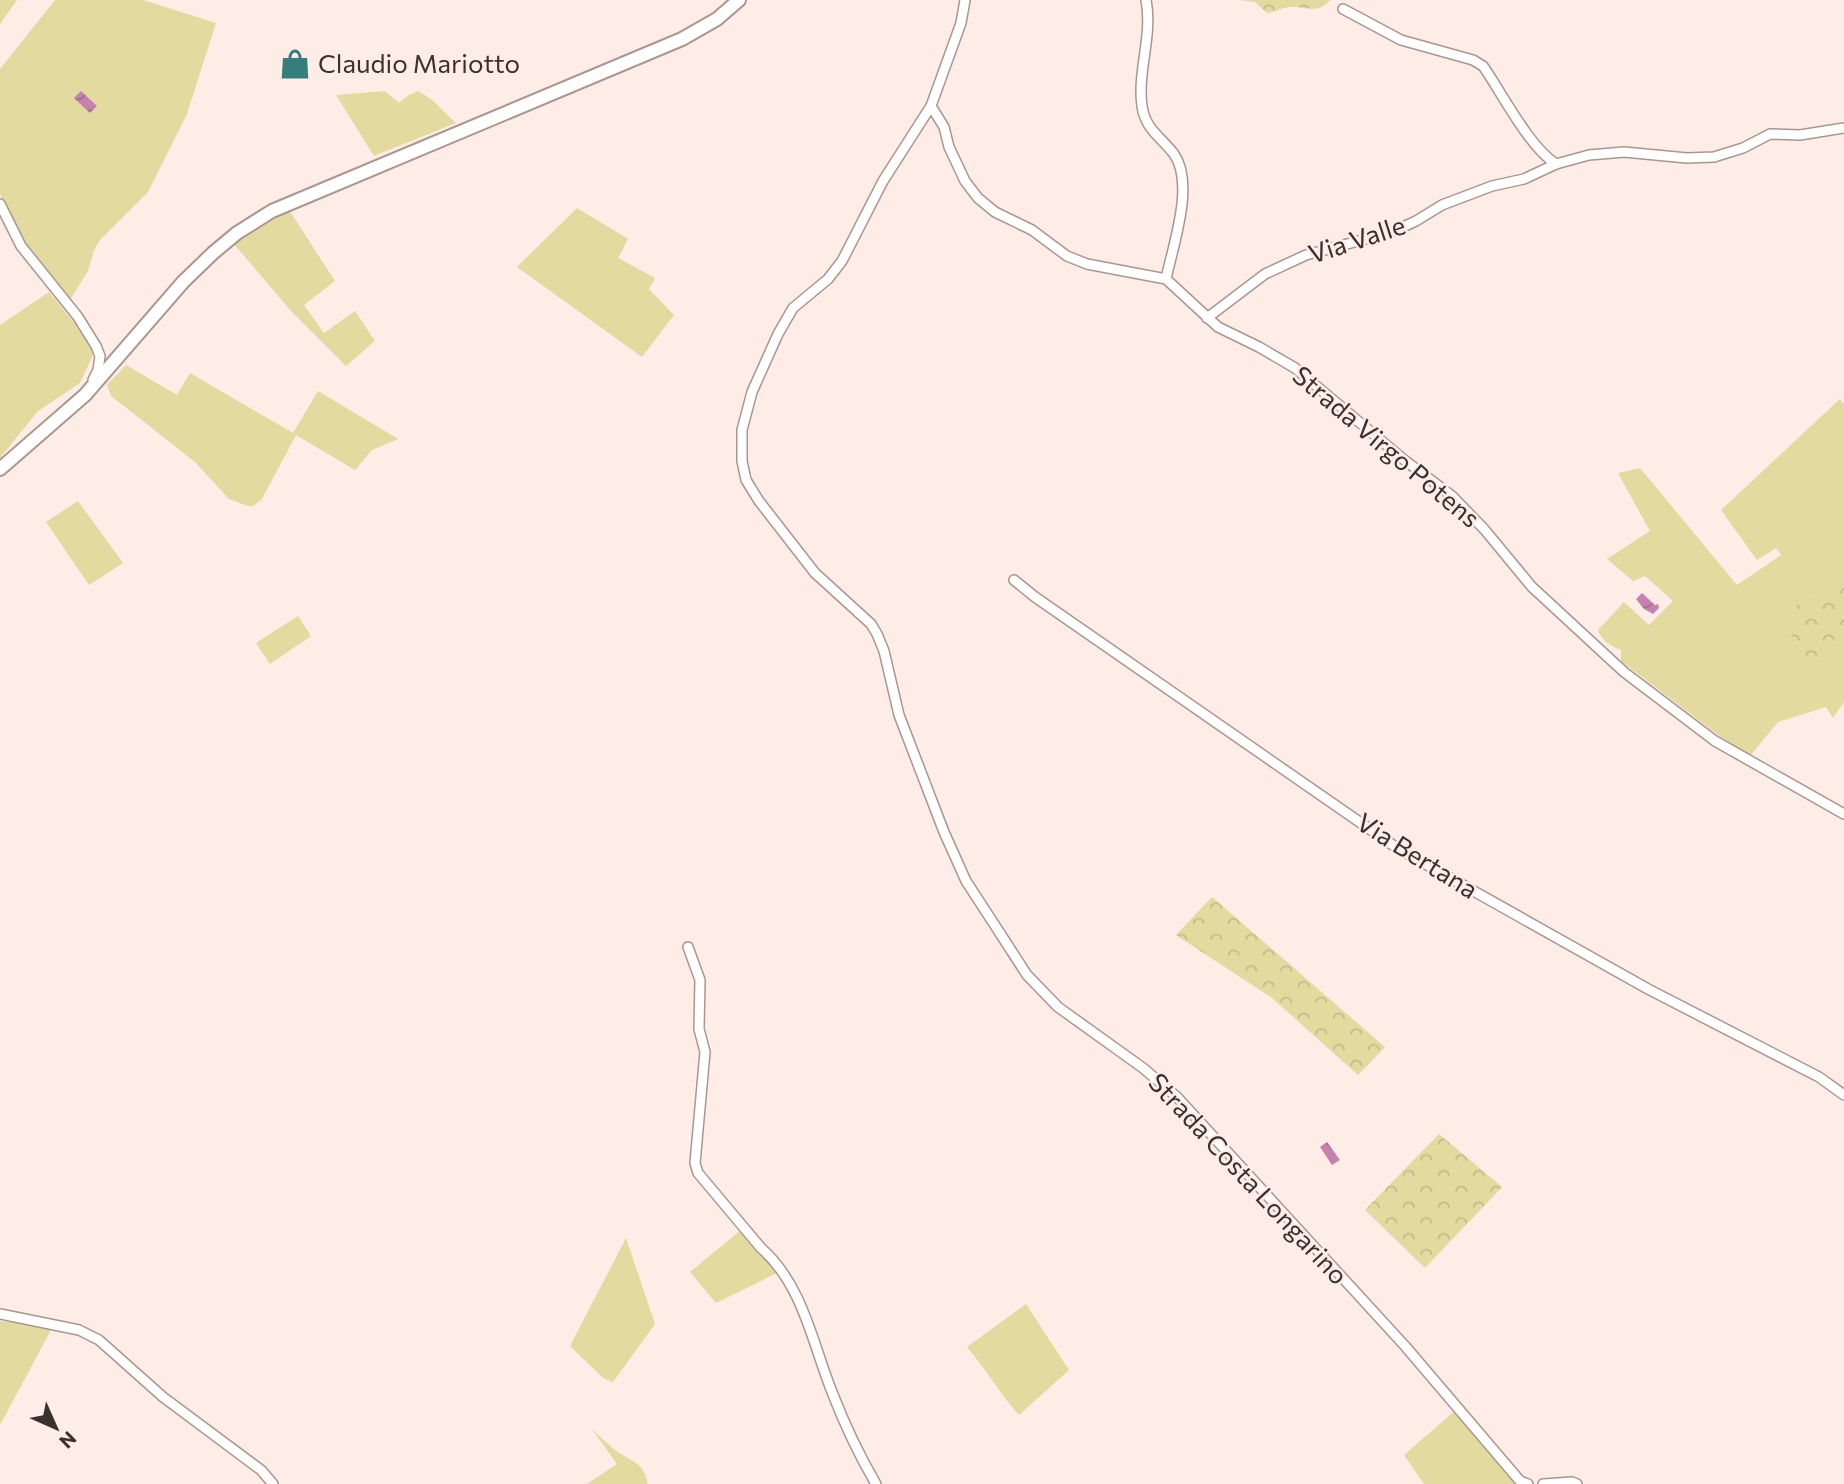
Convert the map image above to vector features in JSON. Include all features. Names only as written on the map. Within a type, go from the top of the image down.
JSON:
[{"type":"street","points":[[0,469],[85,395],[183,282],[237,233],[272,211],[682,39],[717,19],[739,0]]},
{"type":"street","name":"Strada Costa Longarino","points":[[965,0],[961,23],[932,106],[883,181],[842,261],[828,279],[793,308],[778,334],[752,392],[742,430],[742,461],[746,480],[815,573],[870,624],[877,634],[884,651],[899,715],[944,832],[966,881],[1027,975],[1058,1007],[1166,1086],[1405,1346],[1520,1481],[1528,1484]]},
{"type":"street","points":[[932,106],[944,127],[949,147],[965,181],[978,198],[995,212],[1032,230],[1067,256],[1087,264],[1166,279],[1184,185],[1180,165],[1150,129],[1142,108],[1146,0]]},
{"type":"street","points":[[1343,9],[1401,40],[1474,60],[1483,66],[1530,137],[1546,158],[1556,164]]},
{"type":"street","name":"Via Valle","points":[[1207,318],[1265,274],[1306,255],[1392,232],[1452,201],[1492,186],[1524,179],[1556,164],[1588,155],[1624,152],[1687,158],[1714,157],[1743,148],[1770,134],[1800,135],[1844,128]]},
{"type":"street","points":[[0,204],[21,246],[78,317],[96,346],[100,356],[98,370],[85,395]]},
{"type":"street","name":"Strada Virgo Potens","points":[[1166,279],[1218,327],[1259,346],[1295,369],[1430,481],[1452,496],[1484,529],[1532,587],[1591,643],[1670,708],[1727,748],[1842,810]]},
{"type":"street","name":"Via Bertana","points":[[1014,579],[1035,597],[1396,848],[1648,989],[1819,1077],[1844,1095]]},
{"type":"street","points":[[688,947],[700,980],[698,1022],[705,1052],[695,1163],[698,1173],[773,1259],[797,1295],[832,1393],[876,1484]]},
{"type":"street","points":[[0,1314],[79,1330],[99,1340],[163,1397],[261,1470],[272,1484]]},
{"type":"street","points":[[1543,1484],[1577,1484]]},
{"type":"green space","points":[[0,0],[17,0],[0,24]]},
{"type":"green space","points":[[55,0],[143,0],[216,23],[187,114],[148,192],[100,240],[88,271],[70,300],[41,267],[18,233],[0,194],[0,69]]},
{"type":"green space","points":[[1239,0],[1330,0],[1316,9],[1288,7],[1267,13],[1255,2]]},
{"type":"green space","points":[[385,91],[399,103],[418,91],[431,99],[456,123],[374,156],[336,95]]},
{"type":"green space","points":[[577,208],[628,239],[618,258],[655,278],[649,289],[674,315],[642,357],[517,267]]},
{"type":"green space","points":[[289,210],[335,281],[304,305],[324,333],[355,311],[375,341],[346,366],[291,311],[234,244]]},
{"type":"green space","points":[[49,292],[75,324],[93,355],[80,383],[38,411],[0,458],[0,325]]},
{"type":"green space","points":[[126,365],[177,395],[190,373],[293,433],[318,391],[398,439],[372,450],[355,470],[296,435],[262,499],[253,506],[248,506],[229,499],[195,462],[111,396],[107,385]]},
{"type":"green space","points":[[1840,399],[1844,404],[1844,576],[1778,616],[1844,648],[1844,702],[1833,718],[1826,707],[1778,722],[1750,756],[1621,661],[1621,650],[1607,643],[1599,634],[1598,630],[1624,602],[1649,625],[1673,601],[1645,576],[1633,581],[1607,559],[1650,531],[1618,473],[1640,468],[1737,585],[1781,555],[1776,548],[1757,560],[1721,510]]},
{"type":"green space","points":[[78,501],[123,563],[89,585],[46,522]]},
{"type":"green space","points":[[1844,576],[1844,648],[1812,665],[1778,616]]},
{"type":"green space","points":[[298,616],[311,636],[270,664],[256,643]]},
{"type":"green space","points":[[1212,897],[1385,1047],[1358,1075],[1272,998],[1176,935]]},
{"type":"green space","points":[[1439,1134],[1502,1187],[1425,1268],[1365,1210]]},
{"type":"green space","points":[[741,1230],[779,1272],[716,1303],[690,1272]]},
{"type":"green space","points":[[626,1238],[655,1324],[613,1382],[603,1378],[570,1346]]},
{"type":"green space","points":[[1026,1304],[1069,1370],[1019,1415],[967,1347]]},
{"type":"green space","points":[[0,1321],[51,1330],[0,1425]]},
{"type":"green space","points":[[1456,1410],[1517,1484],[1424,1484],[1404,1455]]},
{"type":"green space","points":[[592,1429],[615,1450],[640,1467],[648,1484],[587,1484],[617,1464]]},
{"type":"water","points":[[81,91],[97,106],[90,113],[74,98]]},
{"type":"water","points":[[1642,593],[1655,605],[1658,604],[1659,608],[1653,614],[1644,609],[1636,599]]},
{"type":"water","points":[[1327,1142],[1340,1160],[1332,1165],[1320,1147]]},
{"type":"place","name":"Claudio Mariotto","points":[[295,64]]}]
